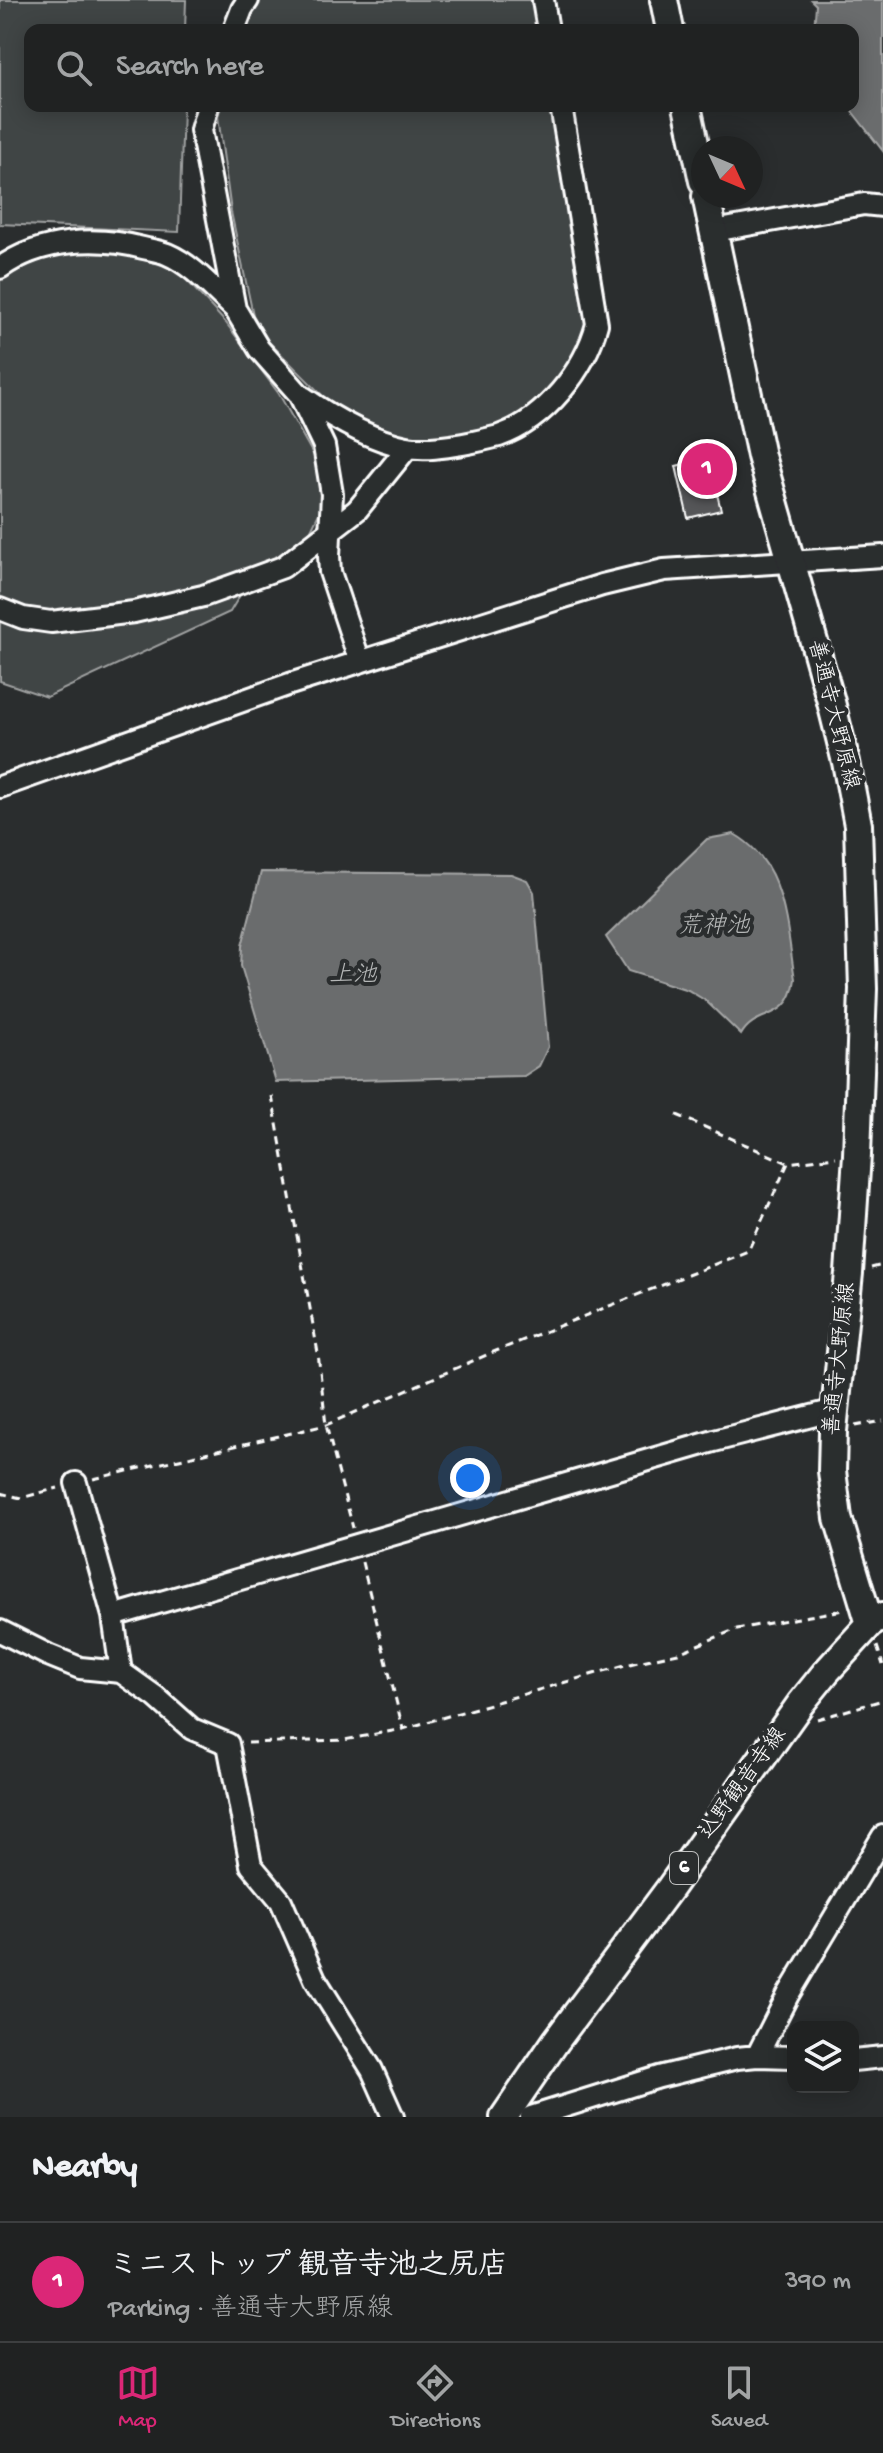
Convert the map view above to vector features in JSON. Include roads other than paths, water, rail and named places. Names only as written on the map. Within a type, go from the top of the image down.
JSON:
[{"type":"main road","points":[[664,0],[669,24]]},
{"type":"main road","points":[[688,112],[693,136]]},
{"type":"main road","name":"善通寺大野原線","points":[[709,208],[761,456],[830,698],[858,825],[863,989],[857,1155],[832,1471],[838,1518],[873,1615]]},
{"type":"main road","name":"込野観音寺線","points":[[504,2117],[784,1728],[873,1615]]},
{"type":"street","points":[[236,24],[248,0]]},
{"type":"street","points":[[543,0],[547,24]]},
{"type":"street","points":[[206,112],[201,130],[235,309]]},
{"type":"street","points":[[0,268],[35,249],[90,241],[128,244],[167,254],[194,271],[235,309],[259,349],[299,394],[333,418],[408,447],[442,448],[501,435],[531,417],[555,397],[577,371],[592,344],[597,324],[562,112]]},
{"type":"street","points":[[714,231],[864,204],[883,206]]},
{"type":"street","points":[[299,394],[324,446],[332,494],[330,572],[360,662]]},
{"type":"street","points":[[0,609],[23,618],[51,622],[134,612],[203,596],[283,567],[357,510],[408,447]]},
{"type":"street","points":[[0,787],[290,684],[602,585],[664,570],[883,556]]},
{"type":"street","points":[[113,1616],[714,1441],[834,1421]]},
{"type":"street","points":[[76,1483],[113,1616],[121,1672]]},
{"type":"street","points":[[0,1631],[80,1668],[121,1672],[156,1697],[192,1729],[228,1744],[251,1865],[281,1901],[315,1979],[372,2070],[393,2117]]},
{"type":"street","points":[[757,2056],[788,1995],[883,1836]]},
{"type":"street","points":[[531,2117],[659,2077],[757,2056],[787,2057]]},
{"type":"street","points":[[859,2059],[883,2057]]},
{"type":"water","points":[[811,0],[883,0],[883,151],[853,112],[859,112],[859,24],[814,24],[816,5]]},
{"type":"water","name":"荒神池","points":[[734,834],[751,846],[774,879],[785,917],[795,979],[786,1003],[755,1021],[741,1035],[706,1001],[688,990],[628,971],[606,937],[707,839]]},
{"type":"water","name":"上池","points":[[261,872],[511,874],[527,880],[534,892],[548,1047],[539,1066],[524,1076],[276,1082],[241,966],[242,946]]},
{"type":"place","name":"ミニストップ 観音寺池之尻店","points":[[707,469]]}]
